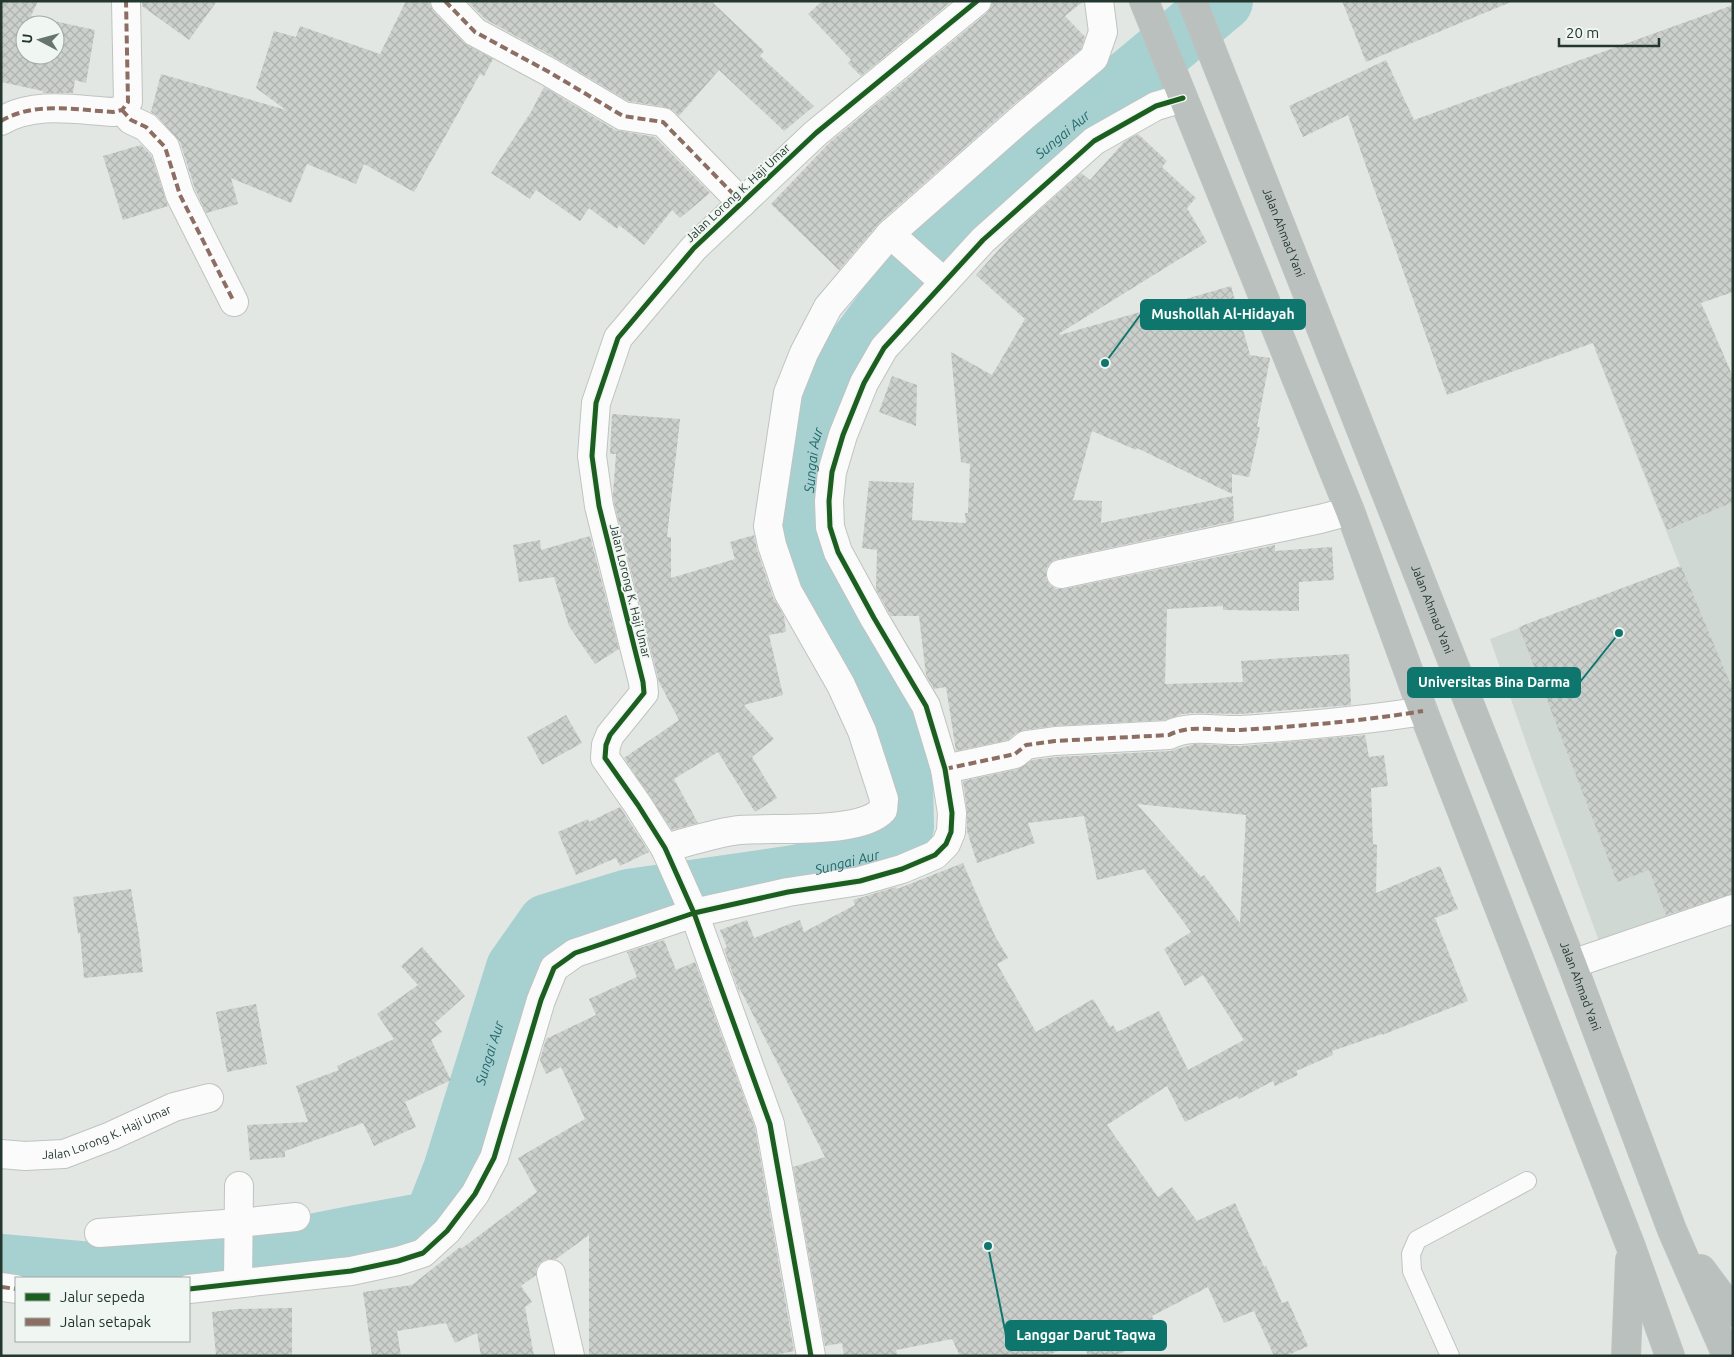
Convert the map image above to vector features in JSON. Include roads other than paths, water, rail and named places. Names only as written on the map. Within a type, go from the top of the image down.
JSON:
[{"type":"highway","points":[[1144,1],[1350,511],[1423,711],[1631,1247],[1670,1356]]},
{"type":"highway","name":"Jalan Ahmad Yani","points":[[1192,1],[1572,964],[1672,1230],[1727,1356]]},
{"type":"highway","points":[[1672,1230],[1733,1312]]},
{"type":"highway","points":[[1626,1356],[1631,1247]]},
{"type":"street","points":[[1,121],[13,114],[48,108],[113,112],[122,110],[128,102],[126,1]]},
{"type":"street","points":[[445,1],[476,32],[623,116],[663,122],[742,203]]},
{"type":"street","name":"Jalan Lorong K. Haji Umar","points":[[811,1356],[770,1124],[693,910],[667,854],[606,758],[606,745],[610,735],[644,693],[643,682],[599,506],[592,456],[596,403],[618,338],[694,248],[816,133],[976,1]]},
{"type":"street","points":[[667,854],[738,830],[848,826],[877,817],[883,810],[884,799],[862,731],[840,685],[788,592],[772,545],[768,526],[788,393],[804,353],[828,307],[893,237],[1023,117],[1094,58],[1103,32],[1099,1]]},
{"type":"street","points":[[190,1290],[238,1277],[351,1271],[398,1261],[423,1252],[447,1231],[475,1194],[494,1158],[541,1000],[554,968],[574,953],[693,910],[860,881],[935,855],[946,844],[951,832],[952,813],[945,768],[926,706],[838,552],[830,527],[832,472],[843,435],[864,383],[884,348],[937,275],[983,240],[1094,141],[1156,106],[1182,96]]},
{"type":"street","points":[[122,110],[131,120],[146,127],[165,147],[180,195],[234,302]]},
{"type":"street","points":[[893,237],[937,275]]},
{"type":"street","points":[[1061,574],[1350,511]]},
{"type":"street","points":[[945,768],[1015,754],[1026,745],[1055,741],[1169,735],[1179,730],[1238,730],[1350,722],[1423,711]]},
{"type":"street","points":[[1572,964],[1733,909]]},
{"type":"street","name":"Jalan Lorong K. Haji Umar","points":[[1,1154],[25,1156],[64,1154],[111,1136],[174,1107],[209,1098]]},
{"type":"street","points":[[238,1277],[239,1186]]},
{"type":"street","points":[[99,1234],[238,1230],[296,1217]]},
{"type":"street","points":[[551,1274],[570,1356]]},
{"type":"lane","points":[[1450,1356],[1412,1271],[1411,1254],[1417,1240],[1527,1181]]},
{"type":"waterway","name":"Sungai Aur","points":[[1,1264],[102,1273],[251,1256],[433,1221],[453,1170],[516,968],[547,924],[629,899],[795,875],[880,854],[904,827],[902,731],[841,638],[802,559],[814,441],[842,367],[902,286],[991,194],[1223,1]]},
{"type":"place","name":"Mushollah Al-Hidayah","points":[[1105,363]]},
{"type":"place","name":"Universitas Bina Darma","points":[[1619,633]]},
{"type":"place","name":"Langgar Darut Taqwa","points":[[988,1246]]}]
